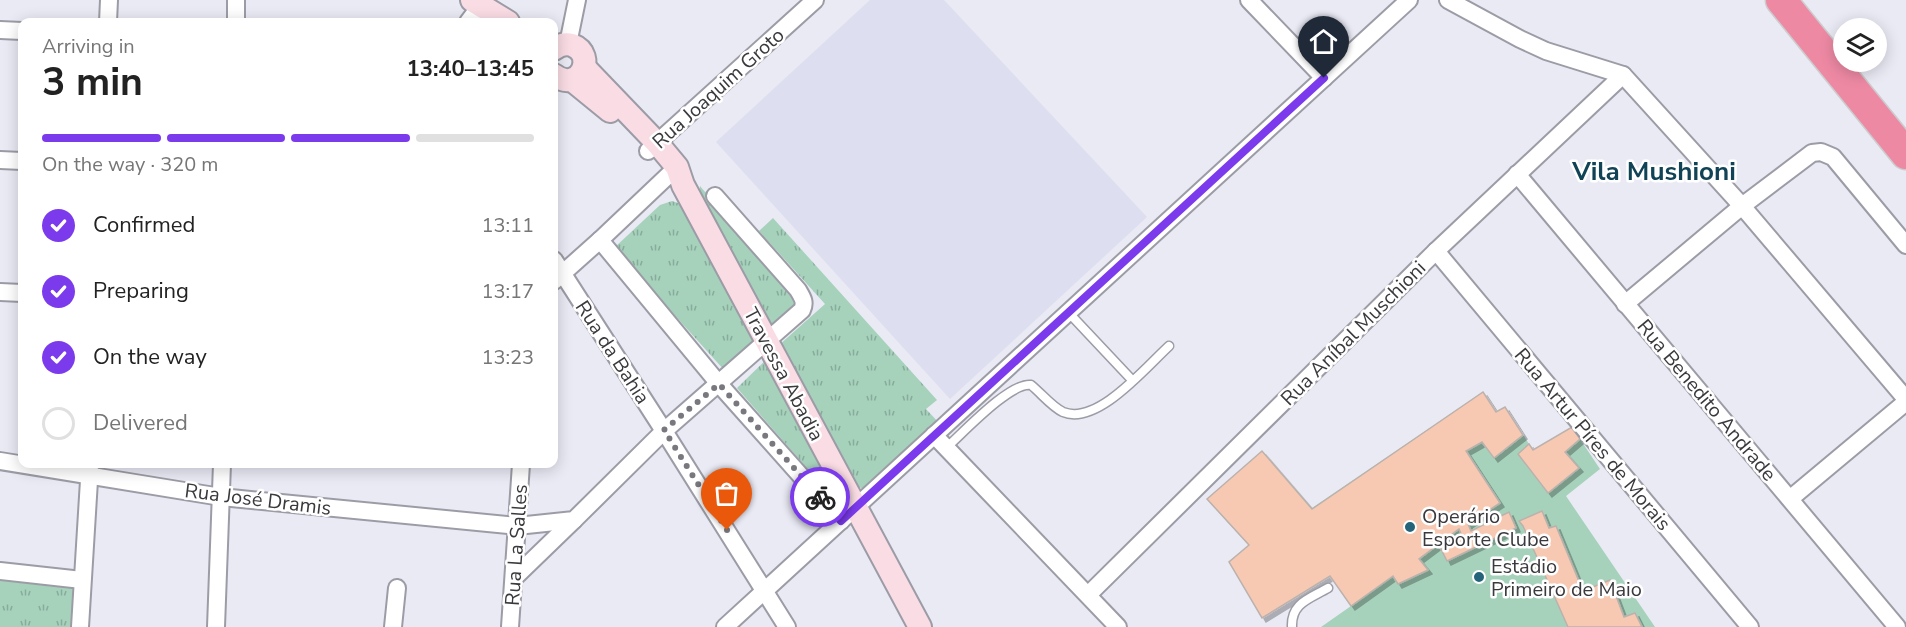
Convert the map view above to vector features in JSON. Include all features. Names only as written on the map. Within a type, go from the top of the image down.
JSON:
[{"type":"highway","points":[[1780,0],[1906,154]]},
{"type":"street","points":[[108,18],[109,0]]},
{"type":"street","points":[[236,0],[236,18]]},
{"type":"street","points":[[452,0],[476,13],[494,18]]},
{"type":"street","points":[[561,47],[577,0]]},
{"type":"street","name":"Rua Joaquim Groto","points":[[653,147],[815,0]]},
{"type":"street","points":[[1249,0],[1324,78]]},
{"type":"street","points":[[725,627],[848,514],[940,441],[1068,312],[1409,0]]},
{"type":"street","points":[[1448,0],[1546,51],[1623,75],[1742,206],[1906,401],[1791,498]]},
{"type":"street","points":[[0,30],[18,31]]},
{"type":"street","name":"Travessa Abadia","points":[[561,47],[579,50],[584,61],[563,78],[615,115],[653,147],[676,175],[766,341],[848,514],[920,627]]},
{"type":"street","name":"Rua Aníbal Muschioni","points":[[1088,595],[1436,251],[1623,75]]},
{"type":"street","points":[[1625,304],[1742,206],[1812,153],[1821,152],[1833,157],[1906,245]]},
{"type":"street","points":[[0,160],[18,161]]},
{"type":"street","name":"Rua Benedito Andrade","points":[[1517,174],[1897,627]]},
{"type":"street","points":[[558,270],[600,240],[676,175]]},
{"type":"street","points":[[514,578],[664,430],[802,310],[804,302],[798,290],[715,196]]},
{"type":"street","points":[[600,240],[719,384],[848,514]]},
{"type":"street","name":"Rua Artur Píres de Morais","points":[[1436,251],[1750,627]]},
{"type":"street","name":"Rua da Bahia","points":[[558,272],[664,430],[787,627]]},
{"type":"street","points":[[0,292],[18,293]]},
{"type":"street","points":[[940,441],[1118,627]]},
{"type":"street","name":"Rua José Dramis","points":[[0,460],[18,462]]},
{"type":"street","name":"Rua José Dramis","points":[[71,468],[221,496],[517,526],[574,520]]},
{"type":"street","points":[[216,627],[222,468]]},
{"type":"street","name":"Rua La Salles","points":[[510,627],[521,468]]},
{"type":"street","points":[[80,627],[89,470]]},
{"type":"street","points":[[0,571],[82,580]]},
{"type":"street","points":[[393,627],[397,588]]},
{"type":"lane","points":[[1068,312],[1132,380]]},
{"type":"lane","points":[[940,441],[1023,385],[1031,385],[1060,411],[1074,416],[1086,414],[1115,397],[1169,346]]},
{"type":"lane","points":[[1293,627],[1292,614],[1297,606],[1328,588]]},
{"type":"shaded area","points":[[870,0],[944,0],[1147,217],[950,399],[716,142]]},
{"type":"green space","points":[[700,186],[792,295],[795,308],[773,326],[769,325],[699,195]]},
{"type":"green space","points":[[672,201],[681,204],[688,212],[754,343],[725,371],[614,248],[660,205]]},
{"type":"green space","points":[[773,218],[937,400],[926,409],[940,424],[865,489],[854,486],[778,346],[825,304],[759,231]]},
{"type":"green space","points":[[768,358],[832,482],[831,489],[826,490],[737,388]]},
{"type":"green space","name":"Operário Esporte Clube","points":[[1483,392],[1496,412],[1505,407],[1533,450],[1572,427],[1600,469],[1566,496],[1655,627],[1321,627],[1351,606],[1330,576],[1262,618],[1229,562],[1249,545],[1207,499],[1262,451],[1312,508]]},
{"type":"green space","points":[[0,571],[82,580],[80,627],[0,627]]},
{"type":"building","points":[[1483,392],[1496,412],[1505,407],[1523,435],[1494,458],[1482,442],[1466,451],[1500,503],[1468,524],[1471,531],[1509,512],[1516,528],[1447,561],[1440,547],[1462,536],[1459,529],[1419,559],[1428,570],[1398,584],[1393,576],[1351,606],[1330,576],[1262,618],[1229,562],[1249,545],[1207,499],[1262,451],[1312,509]]},
{"type":"building","points":[[1572,427],[1580,439],[1565,452],[1579,468],[1548,493],[1518,454],[1529,444],[1533,450]]},
{"type":"building","points":[[1542,511],[1549,528],[1556,526],[1583,591],[1610,580],[1624,617],[1635,613],[1642,627],[1568,627],[1519,521]]},
{"type":"way so far","points":[[727,530],[664,430],[719,384],[820,497]]},
{"type":"place","name":"Operário Esporte Clube","points":[[1410,527]]},
{"type":"place","name":"Estádio Primeiro de Maio","points":[[1479,577]]},
{"type":"district","name":"Vila Mushioni","points":[[1654,171]]},
{"type":"route","points":[[820,497],[841,521],[1324,78]]}]
